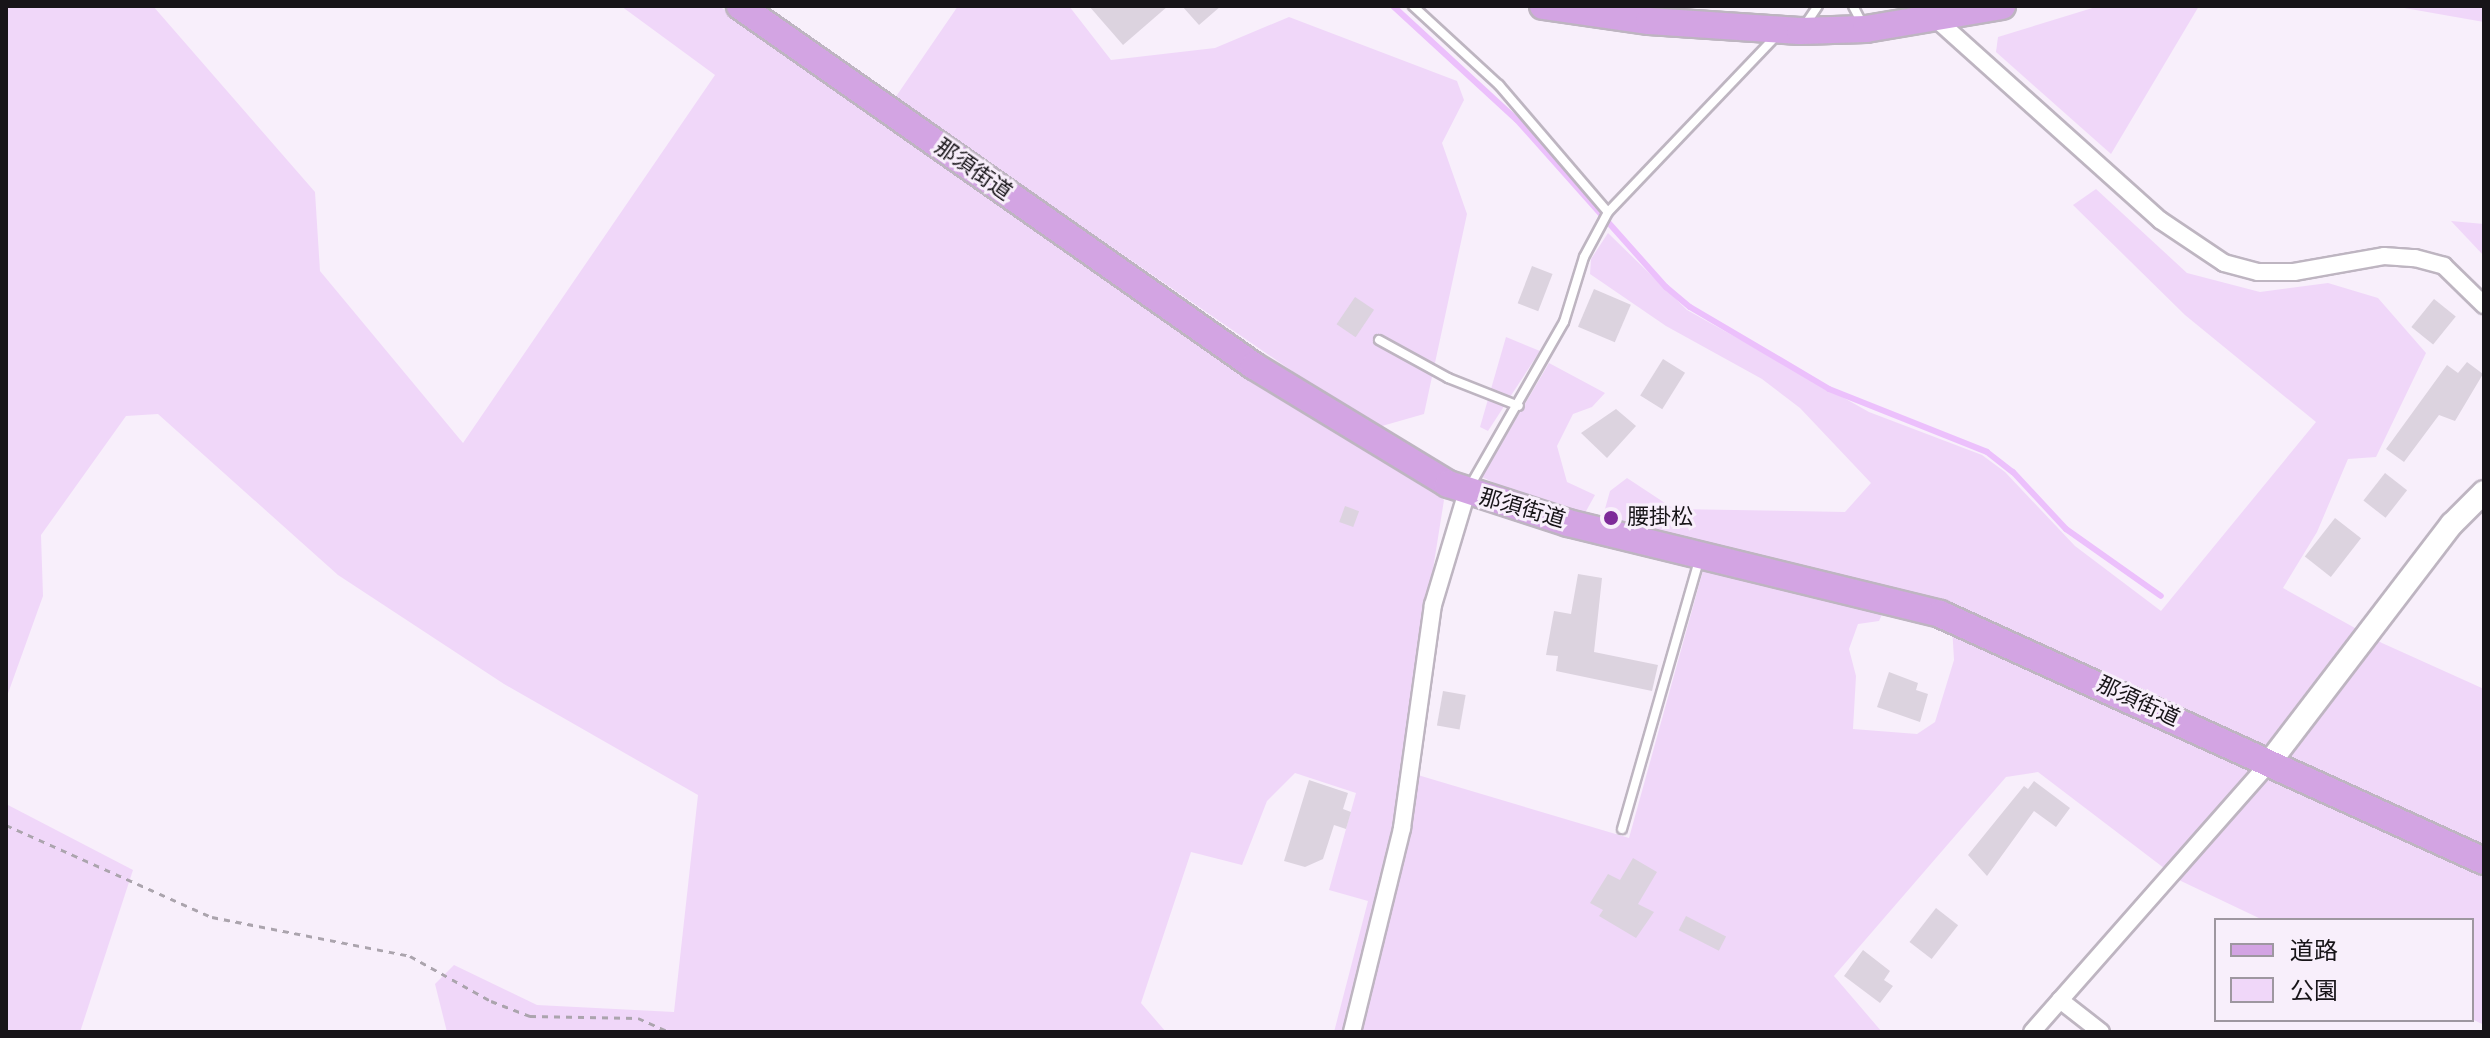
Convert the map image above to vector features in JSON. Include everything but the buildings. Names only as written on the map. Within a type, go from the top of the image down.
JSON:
[{"type":"main road","name":"那須街道","points":[[740,6],[1254,366],[1467,492],[1701,555],[1940,614],[2484,861]]},
{"type":"main road","points":[[1543,6],[1649,21],[1790,31],[1859,17],[1936,19],[2002,6]]},
{"type":"street","points":[[1936,19],[1987,70],[2160,220],[2224,263],[2258,272],[2294,272],[2384,256],[2415,258],[2444,266],[2484,305]]},
{"type":"street","points":[[1352,1032],[1402,828],[1433,605],[1467,492]]},
{"type":"street","points":[[2032,1032],[2269,763],[2442,536],[2484,492]]},
{"type":"street","points":[[2060,1000],[2101,1032]]},
{"type":"lane","points":[[1413,6],[1499,85],[1608,212]]},
{"type":"lane","points":[[1467,492],[1519,406],[1564,322],[1584,257],[1608,212],[1818,6]]},
{"type":"lane","points":[[1379,340],[1448,378],[1519,406]]},
{"type":"lane","points":[[1622,829],[1701,555]]},
{"type":"path","points":[[6,825],[212,917],[410,956],[491,1001],[530,1016],[638,1018],[669,1032]]},
{"type":"green space","points":[[6,6],[153,6],[315,192],[320,271],[463,443],[715,75],[621,6],[719,6],[1228,365],[1444,500],[1401,770],[1629,838],[1704,567],[1884,610],[1879,621],[1858,624],[1849,649],[1856,676],[1853,729],[1917,734],[1935,722],[1954,660],[1952,626],[1853,582],[1603,516],[1610,491],[1627,478],[1674,509],[1845,512],[1871,483],[1800,408],[1762,379],[1666,326],[1590,274],[1591,259],[1608,233],[1687,310],[1869,412],[1982,455],[2005,472],[2075,546],[2161,611],[2316,422],[2185,315],[2073,205],[2096,189],[2187,273],[2260,292],[2328,283],[2378,298],[2426,353],[2376,457],[2348,459],[2317,532],[2283,588],[2382,643],[2484,689],[2484,1025],[2474,1020],[2474,918],[2259,918],[2181,881],[2038,772],[2006,777],[1834,976],[1882,1032],[1334,1032],[1368,901],[1329,890],[1356,793],[1295,773],[1267,801],[1242,865],[1191,852],[1141,1003],[1166,1032],[447,1032],[435,984],[454,965],[537,1005],[674,1012],[698,795],[504,684],[338,575],[158,414],[126,416],[41,535],[43,596],[6,699]]},
{"type":"green space","points":[[958,6],[1069,6],[1111,60],[1215,48],[1289,17],[1457,81],[1464,100],[1442,143],[1467,214],[1424,414],[1375,428],[895,98]]},
{"type":"green space","points":[[2099,6],[2199,6],[2111,154],[1996,52],[1998,37]]},
{"type":"green space","points":[[2393,6],[2484,6],[2484,22]]},
{"type":"green space","points":[[2451,221],[2484,224],[2484,256]]},
{"type":"green space","points":[[1506,337],[1540,351],[1488,431],[1480,427]]},
{"type":"green space","points":[[1549,363],[1605,393],[1592,407],[1573,414],[1557,446],[1567,482],[1595,495],[1585,513],[1522,496],[1482,477]]},
{"type":"green space","points":[[6,804],[133,870],[80,1032],[6,1032]]},
{"type":"waterway","points":[[1393,6],[1517,120],[1666,287],[1690,307],[1829,389],[1987,452],[2013,472],[2066,529],[2161,596]]},
{"type":"place","name":"腰掛松","points":[[1611,518]]}]
